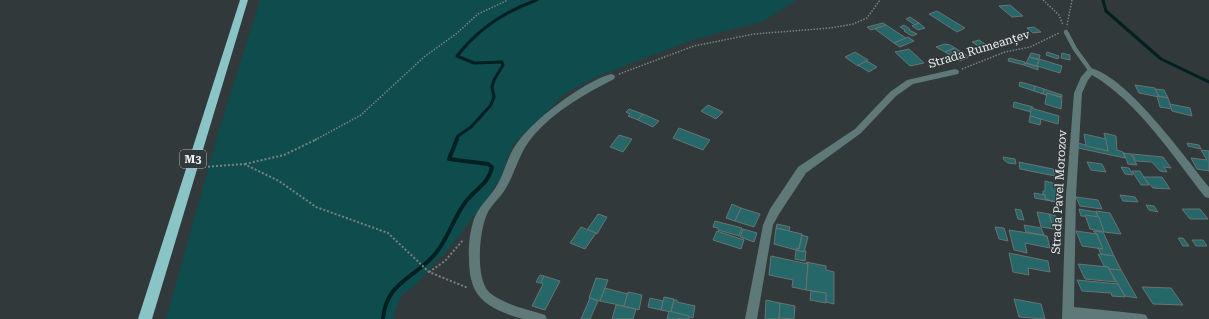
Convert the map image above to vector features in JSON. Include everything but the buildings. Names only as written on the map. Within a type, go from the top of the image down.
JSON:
[{"type":"highway","name":"M3","points":[[144,319],[244,0]]},
{"type":"street","points":[[1091,71],[1112,83],[1125,94],[1160,132],[1209,194]]},
{"type":"street","name":"Strada Pavel Morozov","points":[[1068,316],[1071,195],[1078,93],[1084,79],[1091,71]]},
{"type":"street","name":"Strada Rumeanțev","points":[[751,319],[768,225],[774,212],[798,175],[821,156],[842,144],[858,131],[893,94],[902,87],[910,82],[955,72]]},
{"type":"street","points":[[541,319],[484,295],[477,280],[475,263],[477,230],[483,211],[503,185],[514,156],[522,143],[550,115],[572,97],[611,77]]},
{"type":"street","points":[[1068,316],[1142,319]]},
{"type":"lane","points":[[1066,32],[1075,49],[1091,71]]},
{"type":"path","points":[[191,168],[244,164],[284,155],[326,135],[361,115],[424,57],[456,34],[478,14],[508,0]]},
{"type":"path","points":[[611,77],[694,46],[754,34],[830,28],[853,24],[867,18],[880,0]]},
{"type":"path","points":[[1042,0],[1059,15],[1066,32]]},
{"type":"path","points":[[1066,32],[1072,0]]},
{"type":"path","name":"Strada Rumeanțev","points":[[955,72],[1005,52],[1030,47],[1054,35],[1066,32]]},
{"type":"path","points":[[244,164],[279,181],[316,207],[388,233],[428,271],[484,295]]},
{"type":"path","points":[[428,271],[445,261],[468,235],[477,230]]},
{"type":"shaded area","points":[[260,0],[797,0],[762,22],[695,39],[596,77],[566,93],[513,145],[500,179],[484,203],[454,243],[414,286],[401,296],[394,319],[166,319],[217,137]]},
{"type":"waterway","points":[[456,140],[458,136],[471,127],[491,105],[494,97],[492,87],[494,80],[503,65],[502,62],[474,63],[457,56],[483,29],[503,15],[537,0]]},
{"type":"waterway","points":[[1103,0],[1106,11],[1161,59],[1209,82]]},
{"type":"waterway","points":[[383,319],[385,306],[390,296],[403,281],[420,269],[441,247],[462,206],[482,185],[490,173],[492,167],[488,164],[449,159],[457,139]]}]
